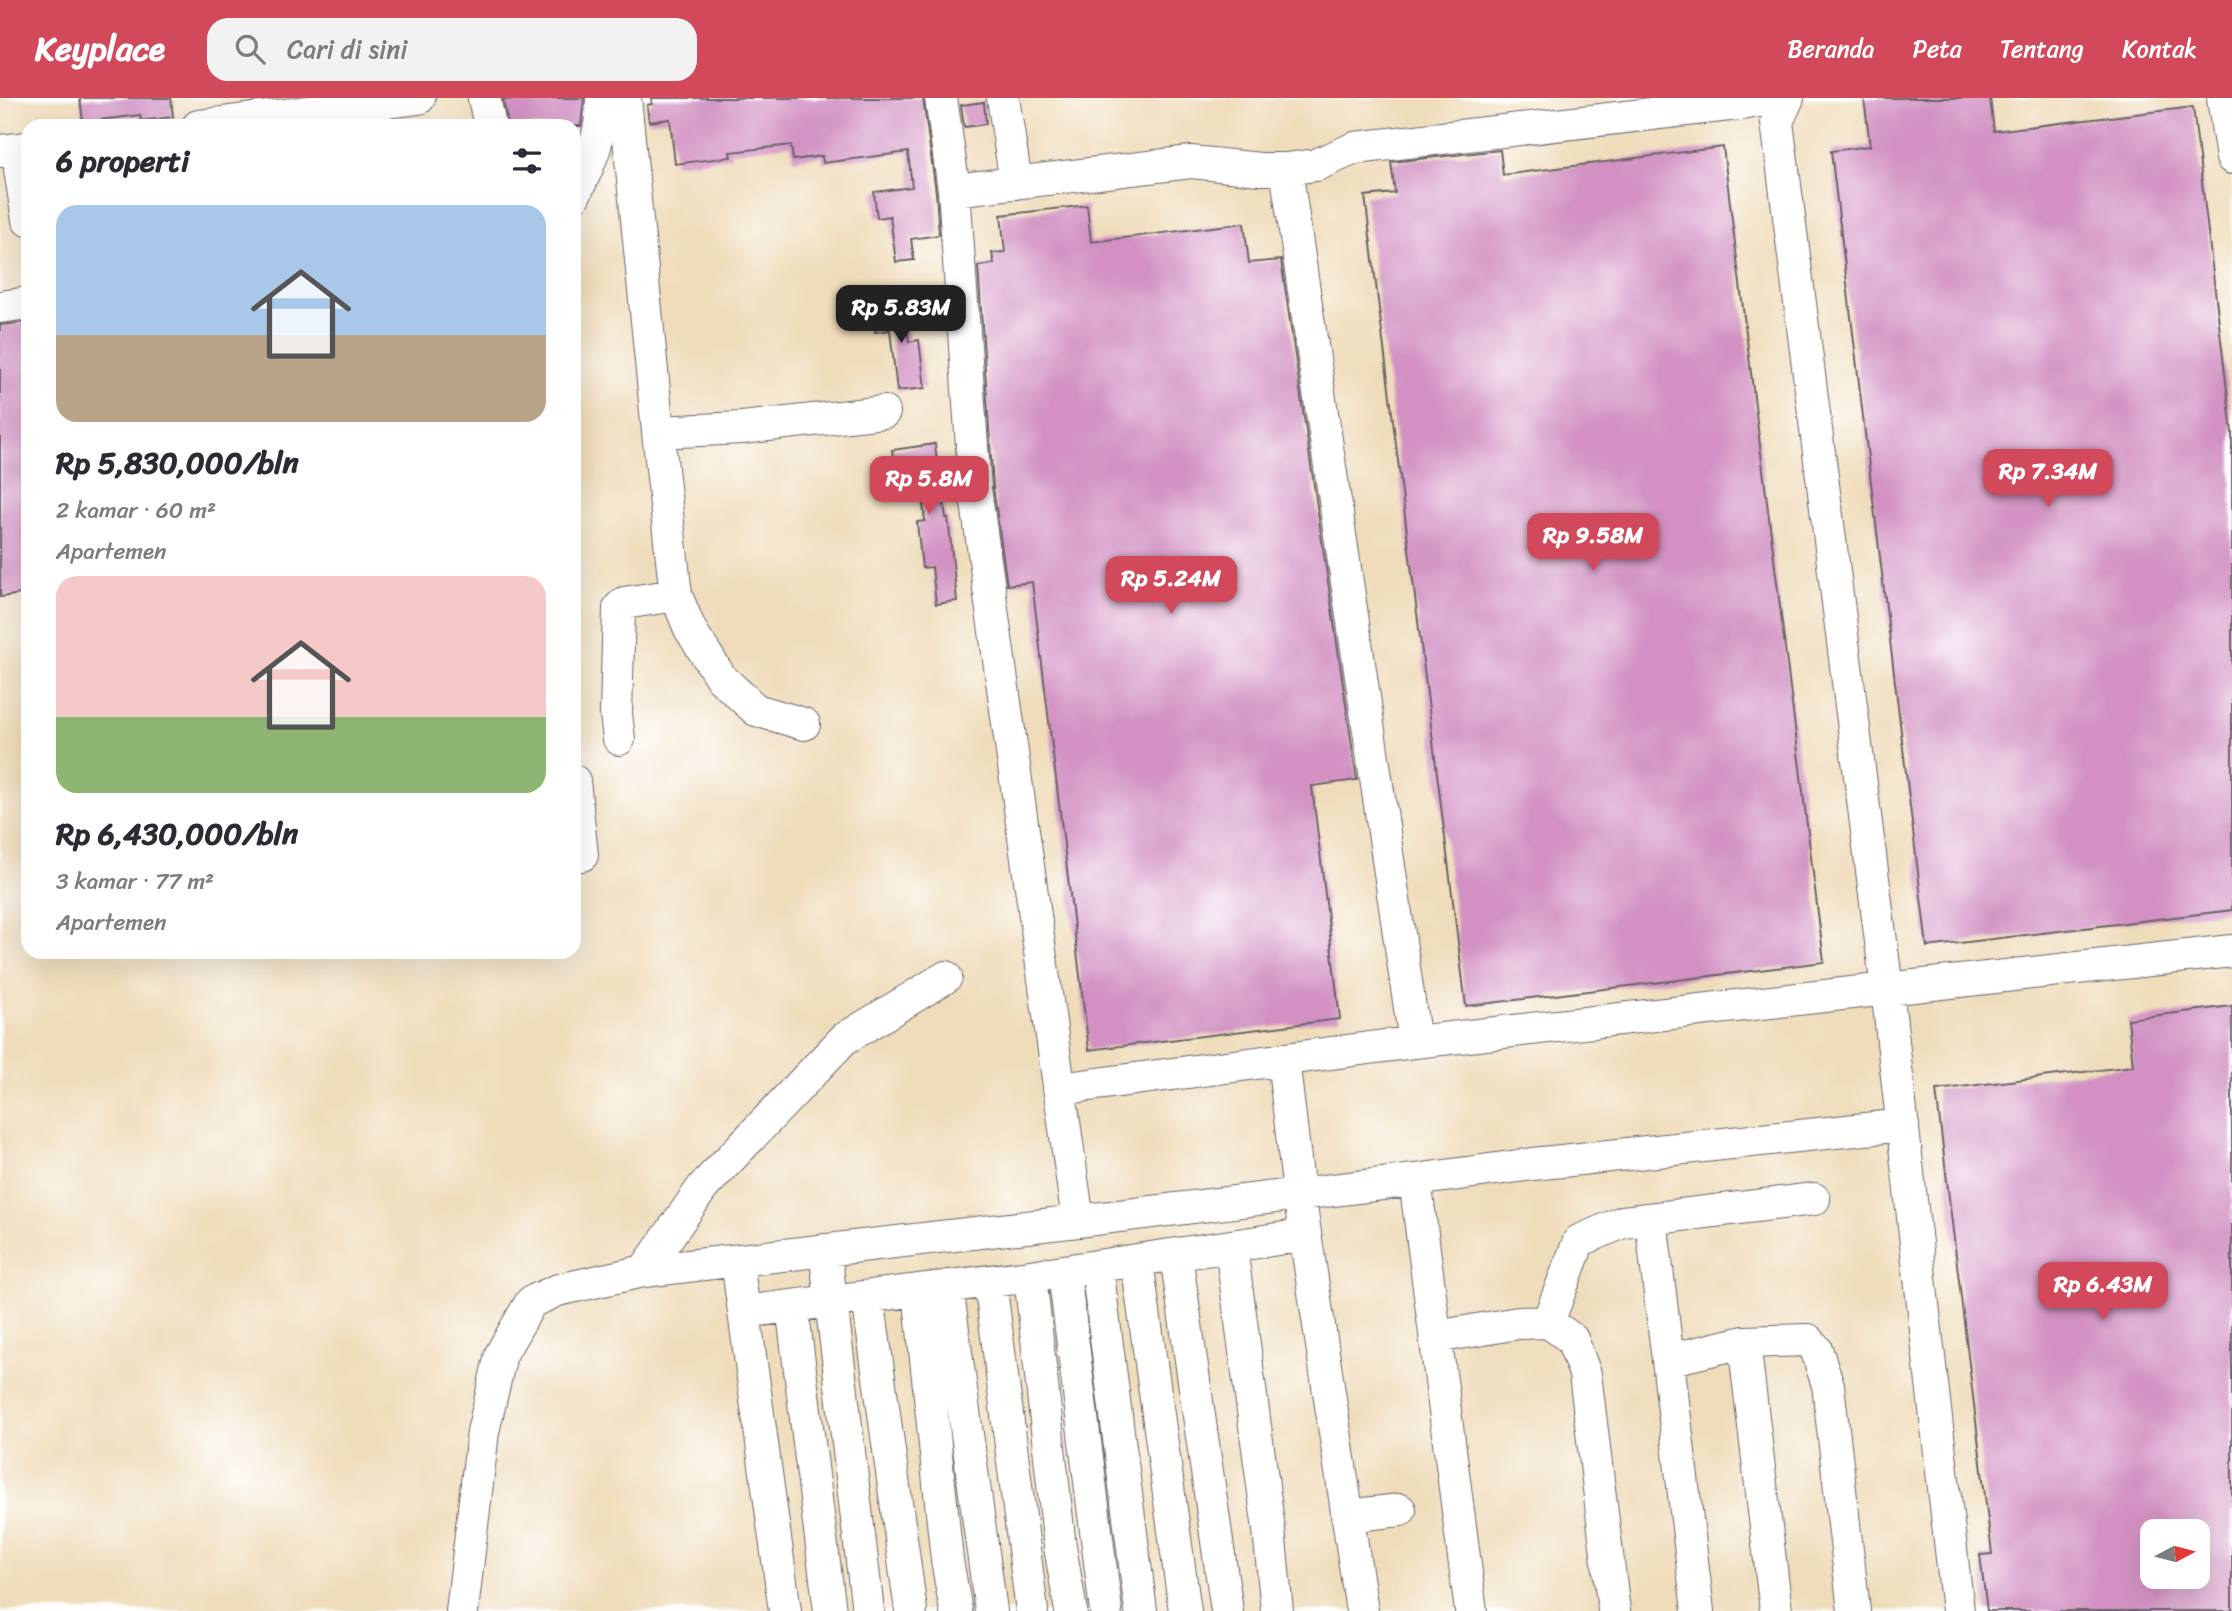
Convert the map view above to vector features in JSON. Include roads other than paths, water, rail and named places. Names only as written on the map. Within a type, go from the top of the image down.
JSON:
[{"type":"street","points":[[311,119],[375,115],[419,98]]},
{"type":"street","points":[[484,98],[488,119]]},
{"type":"street","points":[[581,182],[591,163],[602,124],[602,98]]},
{"type":"street","points":[[625,98],[676,595],[690,629],[721,678],[756,710],[804,724]]},
{"type":"street","points":[[941,98],[954,190],[975,489],[1078,1221]]},
{"type":"street","points":[[1003,98],[1016,183]]},
{"type":"street","points":[[2223,98],[2232,158]]},
{"type":"street","points":[[954,190],[1191,162],[1286,169],[1316,165],[1355,148],[1767,104],[1887,989],[1958,1611]]},
{"type":"street","points":[[16,156],[21,183]]},
{"type":"street","points":[[1286,169],[1415,1042]]},
{"type":"street","points":[[0,307],[21,304]]},
{"type":"street","points":[[658,432],[742,428],[884,412]]},
{"type":"street","points":[[619,739],[616,714],[619,608],[624,603],[676,595]]},
{"type":"street","points":[[581,846],[582,855]]},
{"type":"street","points":[[1059,1089],[1415,1042],[2232,951]]},
{"type":"street","points":[[643,1271],[703,1187],[844,1039],[946,977]]},
{"type":"street","points":[[1283,1059],[1305,1235],[1362,1611]]},
{"type":"street","points":[[461,1611],[483,1432],[501,1354],[531,1301],[558,1290],[643,1271],[1547,1163],[1903,1125]]},
{"type":"street","points":[[1415,1180],[1471,1611]]},
{"type":"street","points":[[1548,1322],[1579,1241],[1623,1222],[1814,1199]]},
{"type":"street","points":[[1651,1219],[1698,1611]]},
{"type":"street","points":[[744,1312],[1064,1272],[1305,1235]]},
{"type":"street","points":[[1231,1247],[1269,1530],[1277,1611]]},
{"type":"street","points":[[825,1250],[868,1611]]},
{"type":"street","points":[[1137,1261],[1185,1611],[1226,1608],[1176,1255]]},
{"type":"street","points":[[737,1261],[785,1611]]},
{"type":"street","points":[[1097,1267],[1141,1611]]},
{"type":"street","points":[[1064,1272],[1106,1611]]},
{"type":"street","points":[[1030,1276],[1060,1547],[1071,1611]]},
{"type":"street","points":[[990,1281],[1032,1611]]},
{"type":"street","points":[[933,1288],[947,1560],[956,1611]]},
{"type":"street","points":[[933,1288],[991,1611]]},
{"type":"street","points":[[868,1297],[911,1611]]},
{"type":"street","points":[[792,1306],[830,1611]]},
{"type":"street","points":[[1436,1337],[1518,1323],[1548,1322],[1572,1339],[1585,1374],[1614,1611]]},
{"type":"street","points":[[1668,1360],[1744,1342],[1808,1340],[1816,1349],[1828,1385],[1854,1611]]},
{"type":"street","points":[[1744,1342],[1776,1611]]},
{"type":"street","points":[[1347,1516],[1400,1510]]},
{"type":"street","points":[[1216,1535],[1269,1530]]}]
